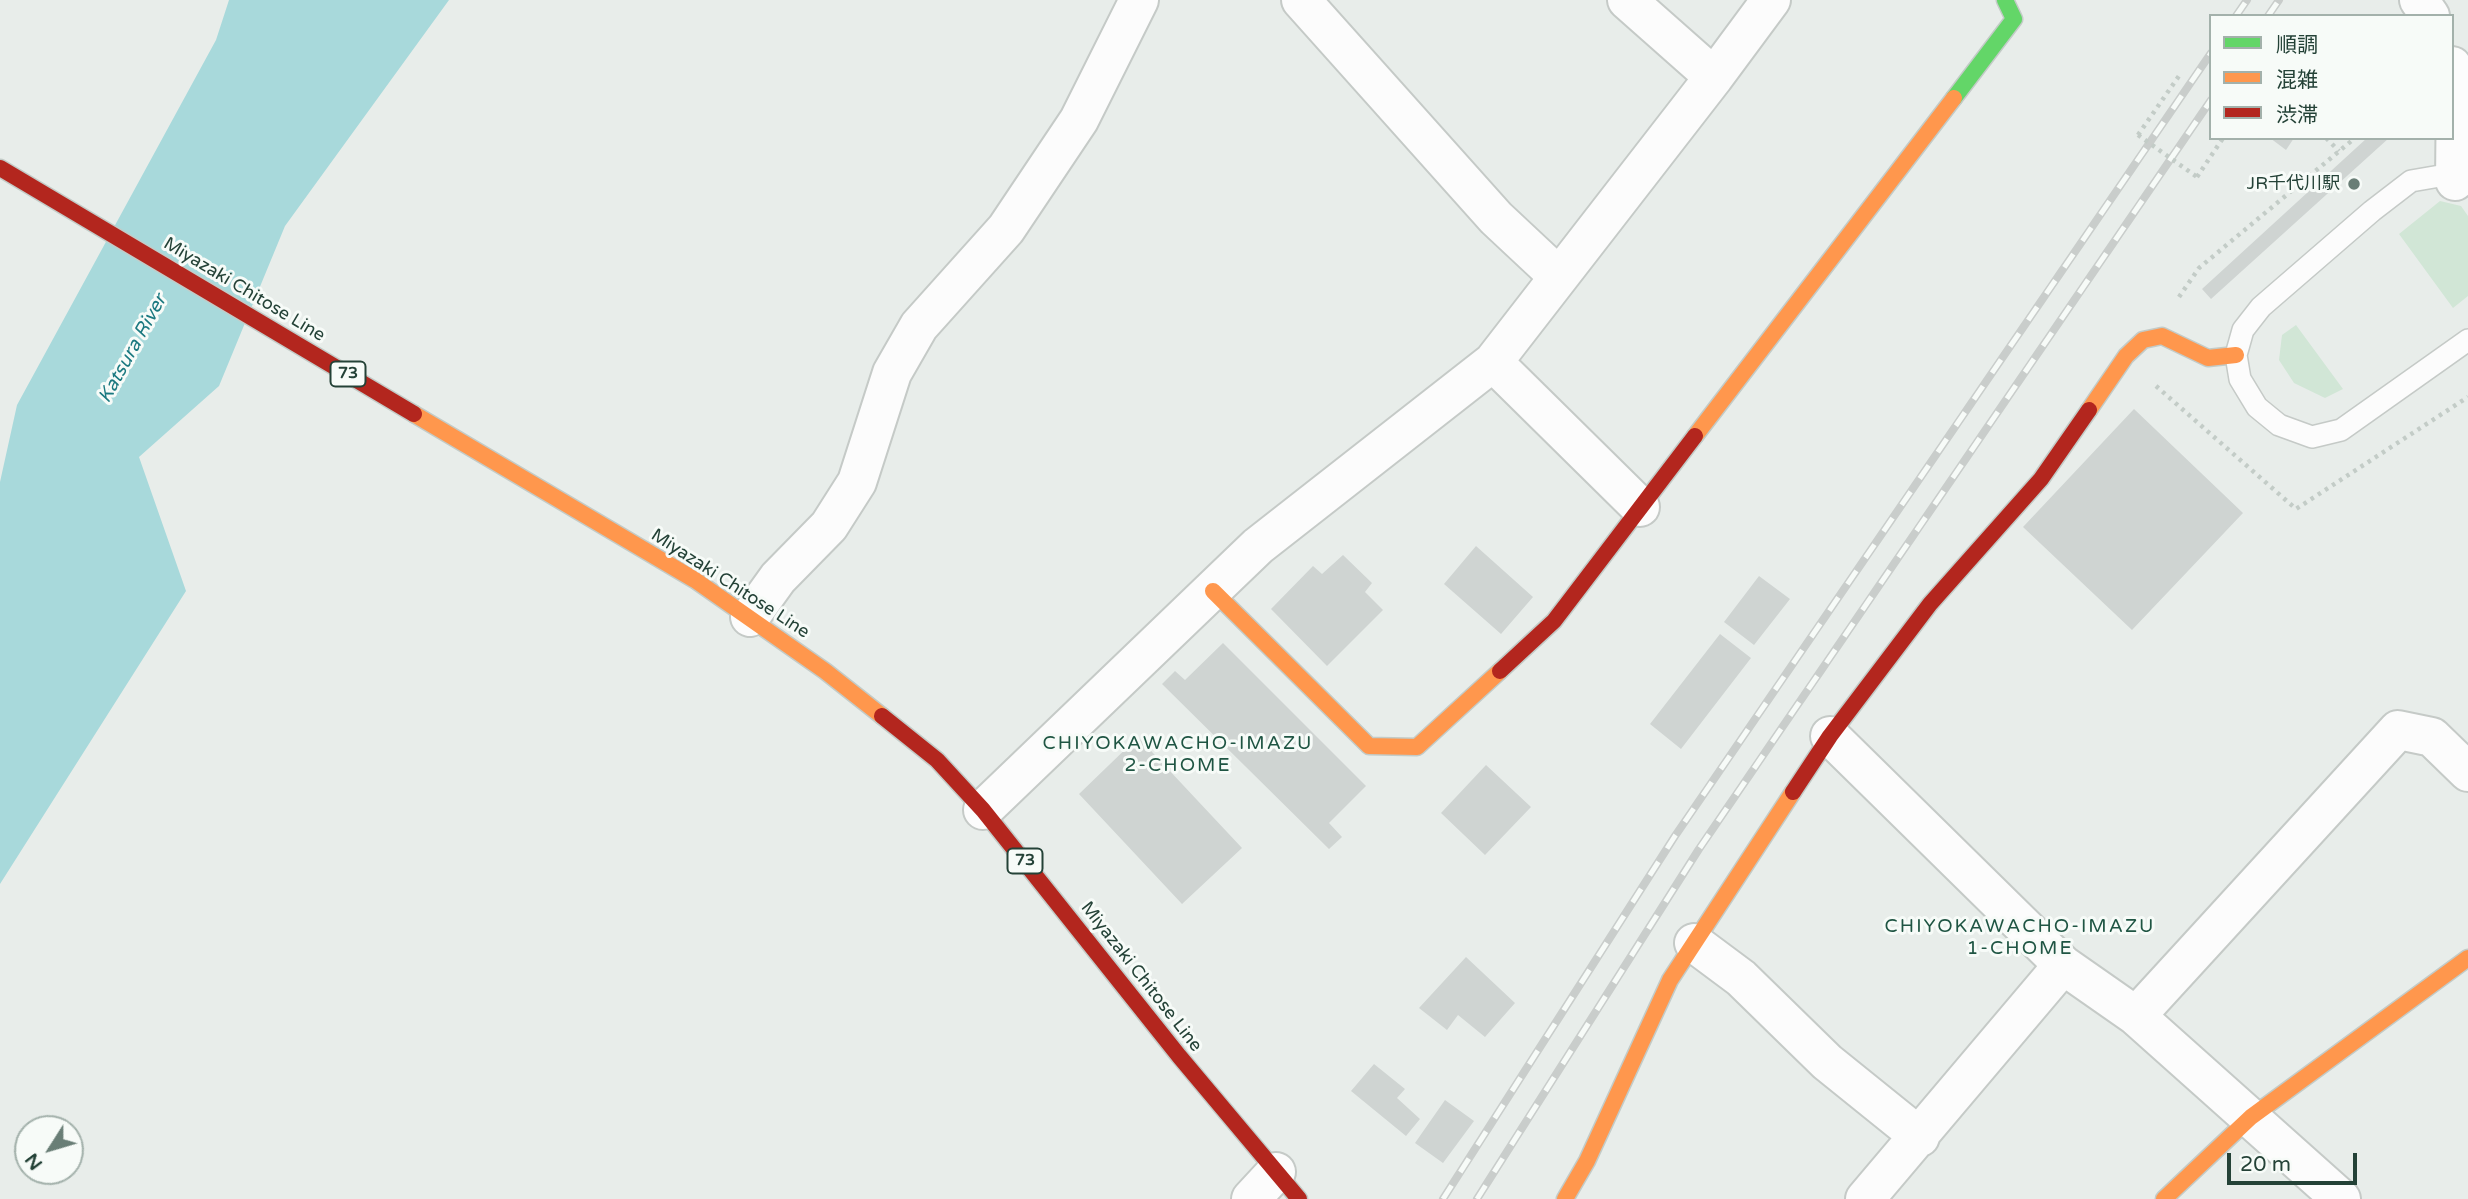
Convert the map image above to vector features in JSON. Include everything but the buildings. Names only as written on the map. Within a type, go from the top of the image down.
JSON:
[{"type":"street","points":[[750,617],[778,578],[830,526],[857,482],[892,373],[919,326],[1006,229],[1079,120],[1139,0]]},
{"type":"street","points":[[1301,0],[1496,218],[1558,276]]},
{"type":"street","points":[[1628,0],[1714,77]]},
{"type":"street","points":[[983,810],[1258,546],[1493,362],[1714,77],[1770,0]]},
{"type":"street","points":[[1213,591],[1369,746],[1417,747],[1554,621],[2014,19],[2006,0]]},
{"type":"street","points":[[2454,74],[2461,183]]},
{"type":"street","name":"Miyazaki Chitose Line","points":[[0,168],[695,580],[825,671],[937,760],[983,810],[1179,1056],[1275,1190]]},
{"type":"street","points":[[1565,1199],[1587,1161],[1670,981],[1830,736],[1930,604],[2041,480],[2126,356],[2143,340],[2162,336],[2208,358],[2236,355]]},
{"type":"street","points":[[1493,362],[1640,507]]},
{"type":"street","points":[[2136,1016],[2398,730],[2432,737],[2468,772]]},
{"type":"street","points":[[1830,736],[2063,965],[2136,1016],[2341,1199]]},
{"type":"street","points":[[1694,943],[1741,978],[1827,1062],[1920,1137]]},
{"type":"street","points":[[2164,1199],[2251,1117],[2468,958]]},
{"type":"street","points":[[1865,1199],[2063,965]]},
{"type":"lane","points":[[2461,183],[2440,176],[2411,181],[2372,211],[2262,307],[2243,330],[2236,355],[2240,379],[2257,407],[2279,425],[2312,437],[2341,430],[2468,340]]},
{"type":"path","points":[[2181,73],[2138,135],[2197,177],[2222,140]]},
{"type":"path","points":[[2328,140],[2339,151]]},
{"type":"path","points":[[2178,299],[2199,268],[2353,140]]},
{"type":"green space","points":[[2440,201],[2461,206],[2468,216],[2468,296],[2453,308],[2399,234]]},
{"type":"green space","points":[[2296,325],[2343,389],[2325,398],[2294,383],[2279,360],[2282,335]]},
{"type":"water","name":"Katsura River","points":[[229,0],[449,0],[285,226],[219,386],[139,457],[186,591],[0,884],[0,482],[17,405],[216,40]]},
{"type":"railway","points":[[2237,14],[2247,0]]},
{"type":"railway","points":[[2269,14],[2279,0]]},
{"type":"railway","points":[[1443,1199],[1675,836],[2209,56]]},
{"type":"railway","points":[[1477,1199],[1699,849],[2209,103]]},
{"type":"traffic: fast","points":[[1954,98],[2014,19],[2005,0]]},
{"type":"traffic: slow","points":[[1695,436],[1954,98]]},
{"type":"traffic: slow","points":[[2089,410],[2126,356],[2143,340],[2162,336],[2208,358],[2236,355]]},
{"type":"traffic: slow","points":[[414,414],[695,580],[825,671],[882,716]]},
{"type":"traffic: slow","points":[[1213,591],[1369,746],[1417,747],[1500,671]]},
{"type":"traffic: slow","points":[[1565,1199],[1587,1161],[1670,980],[1793,792]]},
{"type":"traffic: slow","points":[[2164,1199],[2251,1117],[2468,958]]},
{"type":"traffic: jam","points":[[0,168],[414,414]]},
{"type":"traffic: jam","points":[[1793,792],[1830,736],[1930,604],[2041,479],[2089,410]]},
{"type":"traffic: jam","points":[[1500,671],[1554,621],[1695,436]]},
{"type":"traffic: jam","points":[[882,716],[937,760],[983,810],[1179,1056],[1299,1199]]},
{"type":"place","name":"JR千代川駅","points":[[2354,184]]},
{"type":"district","name":"CHIYOKAWACHO-IMAZU 2-CHOME","points":[[1178,755]]},
{"type":"district","name":"CHIYOKAWACHO-IMAZU 1-CHOME","points":[[2020,938]]}]
